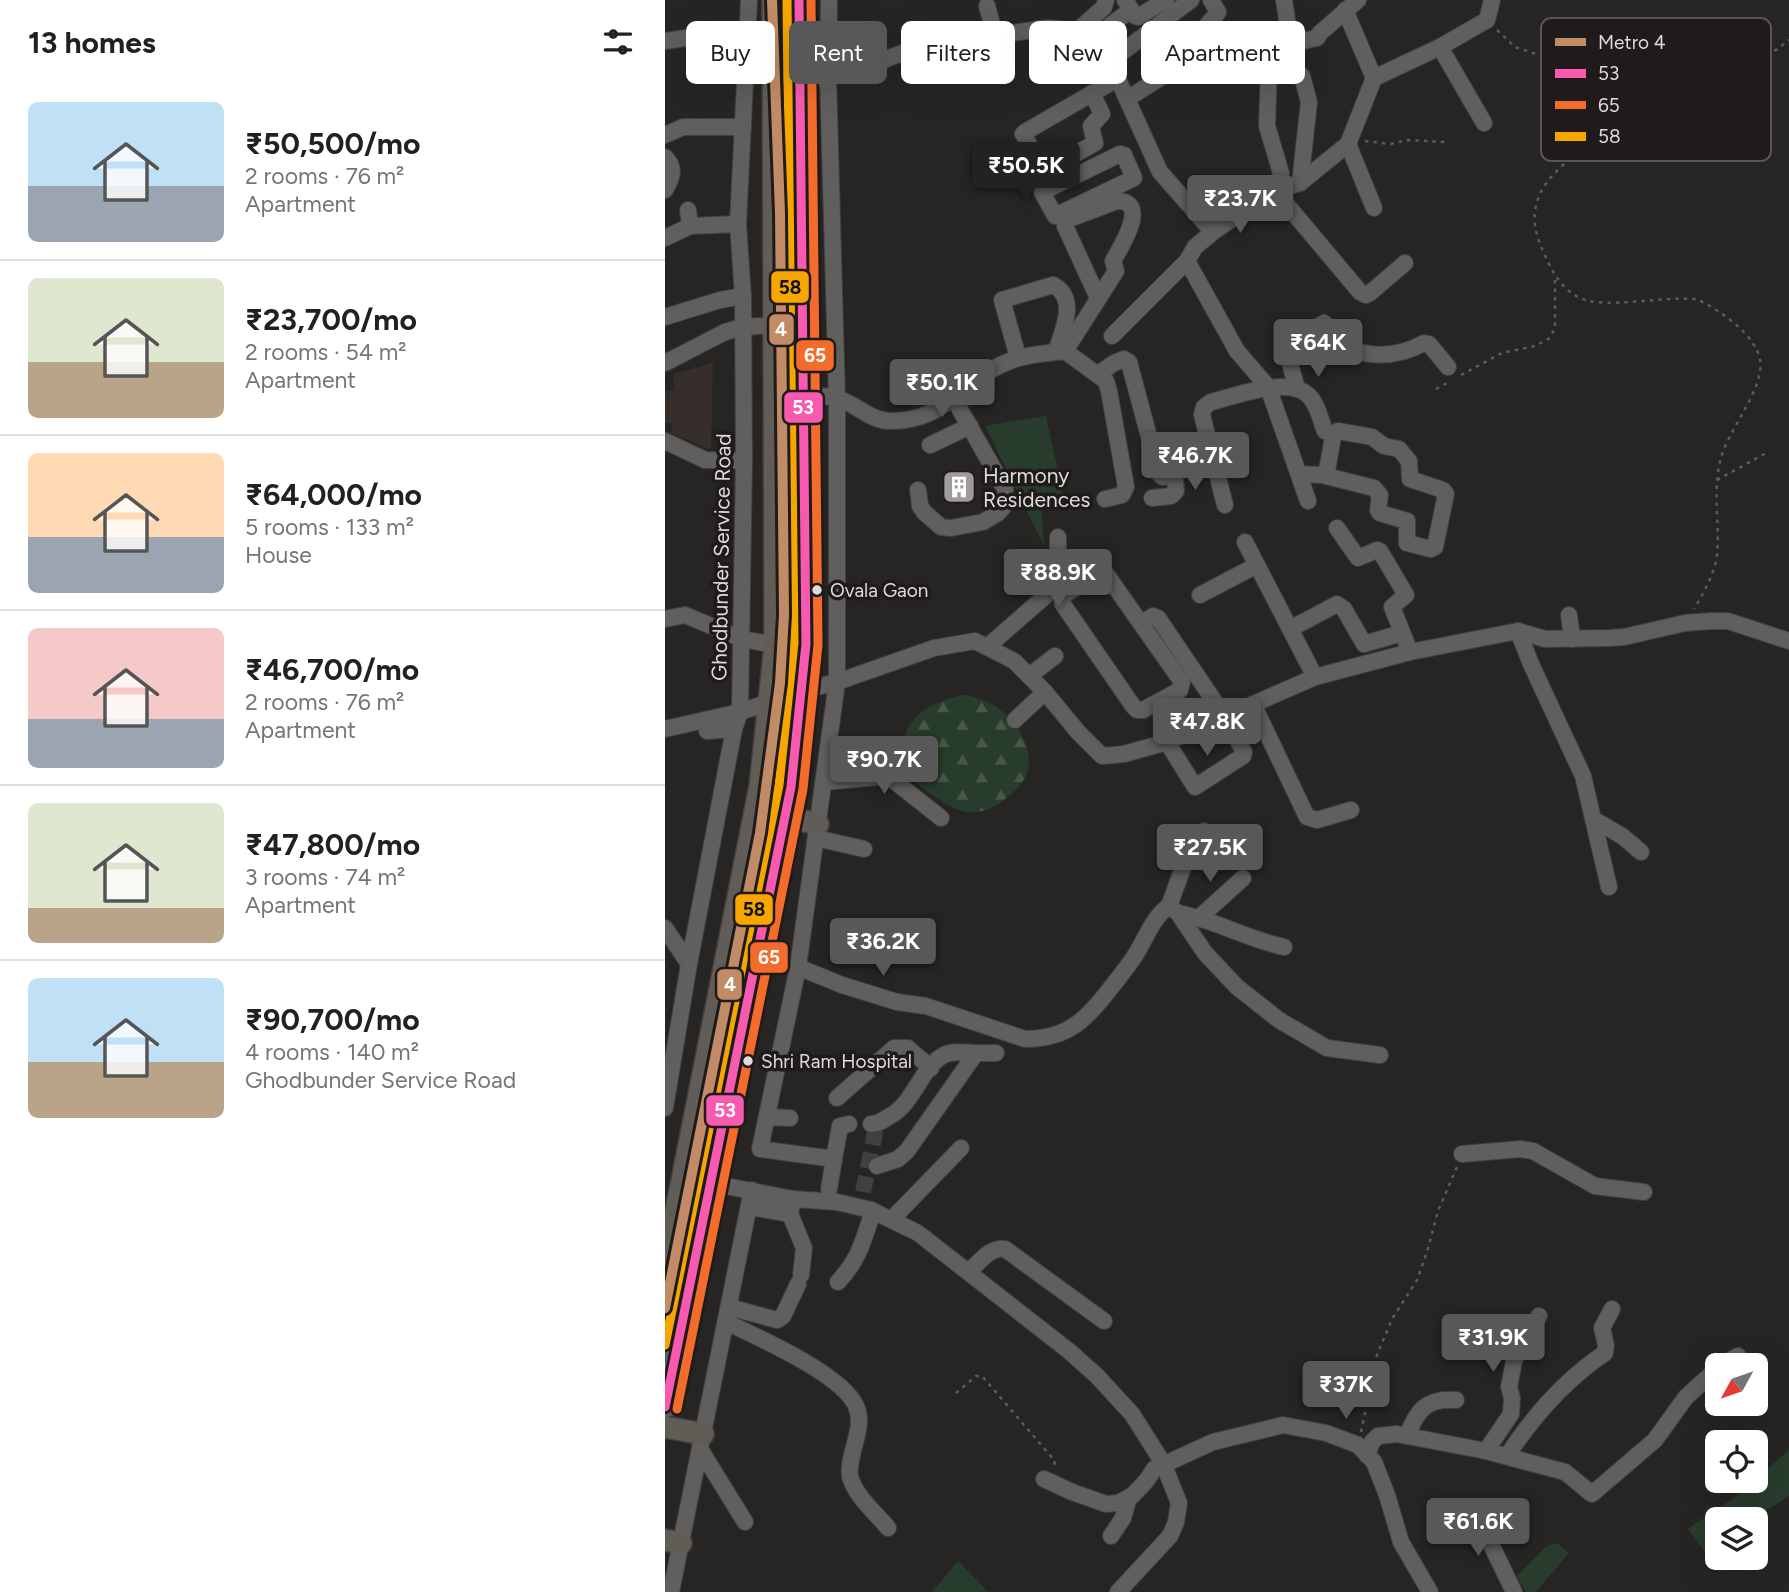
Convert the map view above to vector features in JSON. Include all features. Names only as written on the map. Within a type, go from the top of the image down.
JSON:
[{"type":"main road","points":[[773,0],[773,21]]},
{"type":"main road","points":[[665,1266],[760,786],[771,701],[775,645],[773,84]]},
{"type":"main road","points":[[665,1407],[791,788],[806,644],[800,84]]},
{"type":"main road","points":[[785,817],[817,831]]},
{"type":"main road","points":[[665,1427],[701,1442]]},
{"type":"street","name":"Ghodbunder Service Road","points":[[748,21],[749,0]]},
{"type":"street","points":[[829,0],[829,21]]},
{"type":"street","points":[[1088,21],[1104,7],[1106,0]]},
{"type":"street","points":[[1111,21],[1128,5],[1138,17],[1166,0]]},
{"type":"street","points":[[1127,49],[1191,0]]},
{"type":"street","points":[[1127,99],[1160,78],[1215,16],[1217,7],[1211,0]]},
{"type":"street","points":[[1112,336],[1187,261],[1195,247],[1213,232],[1269,193],[1300,183],[1348,142],[1374,78],[1352,5],[1319,33],[1317,38],[1294,43],[1290,40],[1284,0]]},
{"type":"street","points":[[1374,78],[1440,47],[1487,20],[1492,0]]},
{"type":"street","points":[[665,41],[686,38]]},
{"type":"street","points":[[1440,47],[1485,123]]},
{"type":"street","name":"Ghodbunder Service Road","points":[[665,1106],[671,1041],[689,964],[734,729],[740,712],[744,461],[741,327],[743,296],[739,224],[744,84]]},
{"type":"street","points":[[828,84],[837,398],[838,682],[798,967],[760,1149],[834,1159]]},
{"type":"street","points":[[1092,93],[1102,114],[1091,126],[1095,143],[1044,170],[1023,134],[1092,93],[1108,84]]},
{"type":"street","points":[[1120,84],[1160,172],[1213,232]]},
{"type":"street","points":[[1269,84],[1268,126],[1280,173],[1276,192]]},
{"type":"street","points":[[1300,183],[1309,102],[1304,84]]},
{"type":"street","points":[[665,135],[683,127],[743,127]]},
{"type":"street","points":[[1348,142],[1374,208]]},
{"type":"street","points":[[1120,154],[1124,155],[1129,165],[1133,178],[1056,216],[1042,194],[1120,154]]},
{"type":"street","points":[[1129,165],[1152,154]]},
{"type":"street","points":[[665,157],[670,162],[673,174],[665,190]]},
{"type":"street","points":[[1276,192],[1360,292],[1366,295],[1370,293],[1405,263]]},
{"type":"street","points":[[1098,298],[1065,226],[1069,219],[1117,201],[1124,201],[1129,205],[1133,220],[1113,261],[1116,271]]},
{"type":"street","points":[[665,238],[689,218],[739,224]]},
{"type":"street","points":[[1061,352],[1133,247],[1139,230]]},
{"type":"street","points":[[1187,261],[1237,351],[1268,387],[1308,501]]},
{"type":"street","points":[[1018,357],[1002,300],[1053,285],[1061,291],[1068,310],[1061,352]]},
{"type":"street","points":[[665,317],[720,300],[743,296]]},
{"type":"street","points":[[1297,388],[1286,349],[1290,342],[1324,323],[1337,339],[1367,354],[1400,353],[1424,343],[1429,344],[1448,367]]},
{"type":"street","points":[[667,358],[741,327],[775,325]]},
{"type":"street","points":[[804,396],[837,398],[888,422],[919,417],[954,399],[992,369],[1018,357],[1061,352],[1106,381],[1109,391],[1126,487],[1122,495],[1105,499]]},
{"type":"street","points":[[1097,374],[1123,359],[1129,362],[1159,474],[1175,478],[1177,486],[1171,496],[1152,498]]},
{"type":"street","points":[[1225,505],[1202,415],[1204,407],[1211,402],[1268,387],[1297,388],[1315,403],[1325,431]]},
{"type":"street","points":[[918,490],[920,506],[941,527],[951,528],[983,522],[1005,505],[1005,489],[954,399]]},
{"type":"street","points":[[930,445],[970,426]]},
{"type":"street","points":[[1299,474],[1326,476],[1374,488],[1380,495],[1380,513],[1407,521],[1407,543],[1431,549],[1435,547],[1446,494],[1443,490],[1410,479],[1409,461],[1399,450],[1384,446],[1372,437],[1338,430],[1333,437],[1326,476]]},
{"type":"street","points":[[665,441],[705,460],[744,461]]},
{"type":"street","points":[[1122,467],[1140,465]]},
{"type":"street","points":[[1337,528],[1358,558],[1380,551],[1406,595],[1392,607],[1410,653]]},
{"type":"street","points":[[987,647],[1058,585],[1058,537]]},
{"type":"street","points":[[1245,542],[1315,677]]},
{"type":"street","points":[[1200,595],[1257,565]]},
{"type":"street","points":[[1104,571],[1142,623],[1182,686],[1180,690],[1143,710],[1137,710],[1061,598],[1104,571]]},
{"type":"street","points":[[1290,629],[1338,604],[1344,609],[1364,644],[1402,633]]},
{"type":"street","points":[[665,619],[685,615],[742,639],[775,645]]},
{"type":"street","points":[[1569,615],[1572,639]]},
{"type":"street","points":[[1142,623],[1153,616],[1158,618],[1225,717],[1244,752],[1243,756],[1198,786],[1193,785],[1167,742]]},
{"type":"street","points":[[665,746],[666,729],[740,712],[801,691],[838,682],[934,648],[975,641],[1014,661],[1102,755],[1124,754],[1167,742],[1315,677],[1410,653],[1518,631],[1545,639],[1624,637],[1685,623],[1728,621],[1789,641]]},
{"type":"street","points":[[1518,631],[1583,776],[1609,887]]},
{"type":"street","points":[[1028,676],[1055,656]]},
{"type":"street","points":[[1015,720],[1045,692]]},
{"type":"street","points":[[1253,704],[1307,817],[1317,820],[1351,810]]},
{"type":"street","points":[[707,731],[734,729]]},
{"type":"street","points":[[824,782],[888,776],[941,818]]},
{"type":"street","points":[[1593,819],[1622,836],[1641,852]]},
{"type":"street","points":[[817,831],[864,849]]},
{"type":"street","points":[[1173,909],[1188,854],[1204,831]]},
{"type":"street","points":[[1201,917],[1243,878]]},
{"type":"street","points":[[798,967],[842,985],[897,1002],[926,1006],[1025,1039],[1042,1039],[1069,1031],[1087,1017],[1134,958],[1159,912],[1173,909],[1201,917],[1260,942],[1284,947]]},
{"type":"street","points":[[1173,909],[1205,954],[1237,987],[1279,1020],[1327,1048],[1381,1055]]},
{"type":"street","points":[[665,928],[689,964]]},
{"type":"street","points":[[837,1098],[894,1048],[908,1048],[930,1068]]},
{"type":"street","points":[[874,1125],[902,1109],[930,1068],[943,1055],[954,1052],[996,1053]]},
{"type":"street","points":[[877,1166],[898,1159],[907,1150],[976,1054]]},
{"type":"street","points":[[665,1106],[695,1114]]},
{"type":"street","points":[[767,1117],[790,1118]]},
{"type":"street","points":[[829,1189],[840,1126],[849,1124]]},
{"type":"street","points":[[892,1219],[961,1148]]},
{"type":"street","points":[[1462,1154],[1520,1149],[1534,1151],[1595,1186],[1644,1192]]},
{"type":"street","points":[[710,1182],[751,1199],[792,1207],[837,1202],[865,1204],[918,1233],[1097,1376],[1132,1414],[1163,1463],[1179,1503],[1177,1522],[1170,1536],[1124,1590]]},
{"type":"street","points":[[671,1592],[673,1542],[701,1442],[751,1199]]},
{"type":"street","points":[[838,1282],[853,1266],[858,1256],[865,1204]]},
{"type":"street","points":[[727,1315],[777,1320],[783,1316],[799,1279],[804,1248],[792,1207]]},
{"type":"street","points":[[969,1272],[993,1250],[999,1247],[1005,1249],[1104,1321]]},
{"type":"street","points":[[1507,1457],[1520,1438],[1575,1375],[1605,1353],[1602,1328],[1612,1308]]},
{"type":"street","points":[[727,1315],[820,1372],[856,1406],[859,1417],[850,1474],[855,1488],[888,1528]]},
{"type":"street","points":[[1486,1451],[1511,1414],[1512,1398],[1509,1387],[1514,1361],[1539,1316]]},
{"type":"street","points":[[1362,1450],[1378,1436],[1407,1436],[1486,1451],[1565,1472],[1592,1494],[1655,1440],[1685,1397],[1705,1380]]},
{"type":"street","points":[[1407,1436],[1418,1411],[1439,1399],[1456,1400]]},
{"type":"street","points":[[1046,1480],[1106,1504],[1118,1503],[1129,1497],[1147,1480],[1154,1469],[1163,1463],[1213,1442],[1283,1425],[1326,1433],[1362,1450],[1374,1462],[1401,1542],[1430,1592]]},
{"type":"street","points":[[701,1442],[745,1522]]},
{"type":"street","points":[[1111,1536],[1123,1518],[1129,1497]]},
{"type":"street","points":[[1474,1509],[1514,1592]]},
{"type":"path","points":[[1487,20],[1515,47],[1541,56]]},
{"type":"path","points":[[1771,51],[1789,40]]},
{"type":"path","points":[[1348,142],[1445,142]]},
{"type":"path","points":[[1570,161],[1547,183],[1536,206],[1537,238],[1555,276],[1564,288],[1578,297],[1594,302],[1696,299],[1731,321],[1756,345],[1761,362],[1759,378],[1720,459],[1717,480],[1717,557],[1702,595],[1685,623]]},
{"type":"path","points":[[1475,366],[1502,353],[1535,345],[1549,338],[1555,328],[1555,276]]},
{"type":"path","points":[[1717,480],[1767,452]]},
{"type":"path","points":[[1362,1450],[1377,1356],[1392,1319],[1417,1280],[1438,1211],[1462,1154]]},
{"type":"path","points":[[956,1393],[976,1376],[982,1377],[1055,1461],[1056,1465],[1048,1472],[1046,1480]]},
{"type":"shaded area","points":[[713,363],[710,449],[671,433],[673,423],[665,423],[665,391],[674,390],[673,374]]},
{"type":"green space","points":[[1046,416],[1063,494],[1041,499],[1044,546],[985,426]]},
{"type":"green space","points":[[960,695],[973,696],[997,707],[1016,726],[1027,750],[1029,763],[1026,777],[1021,784],[1002,802],[980,812],[958,810],[921,787],[908,773],[903,756],[904,738],[911,722],[921,712]]},
{"type":"green space","points":[[1789,1450],[1789,1496],[1768,1509],[1768,1507],[1720,1507],[1741,1493],[1768,1493],[1768,1469]]},
{"type":"green space","points":[[1705,1517],[1705,1550],[1704,1551],[1688,1529]]},
{"type":"green space","points":[[1557,1543],[1569,1553],[1536,1592],[1526,1592],[1517,1576],[1547,1546]]},
{"type":"green space","points":[[958,1561],[988,1592],[932,1592]]},
{"type":"tunnel","points":[[863,1192],[876,1128]]},
{"type":"metro line","name":"4","points":[[665,1308],[760,833],[780,683],[784,615],[780,213],[772,0]]},
{"type":"transit line","name":"58","points":[[665,1345],[779,785],[794,643],[787,0]]},
{"type":"transit line","name":"53","points":[[665,1407],[791,787],[806,644],[799,0]]},
{"type":"transit line","name":"65","points":[[677,1409],[803,789],[818,645],[811,0]]},
{"type":"place","name":"Harmony Residences","points":[[959,487]]},
{"type":"place","name":"Ovala Gaon","points":[[817,590]]},
{"type":"place","name":"Shri Ram Hospital","points":[[748,1061]]}]
